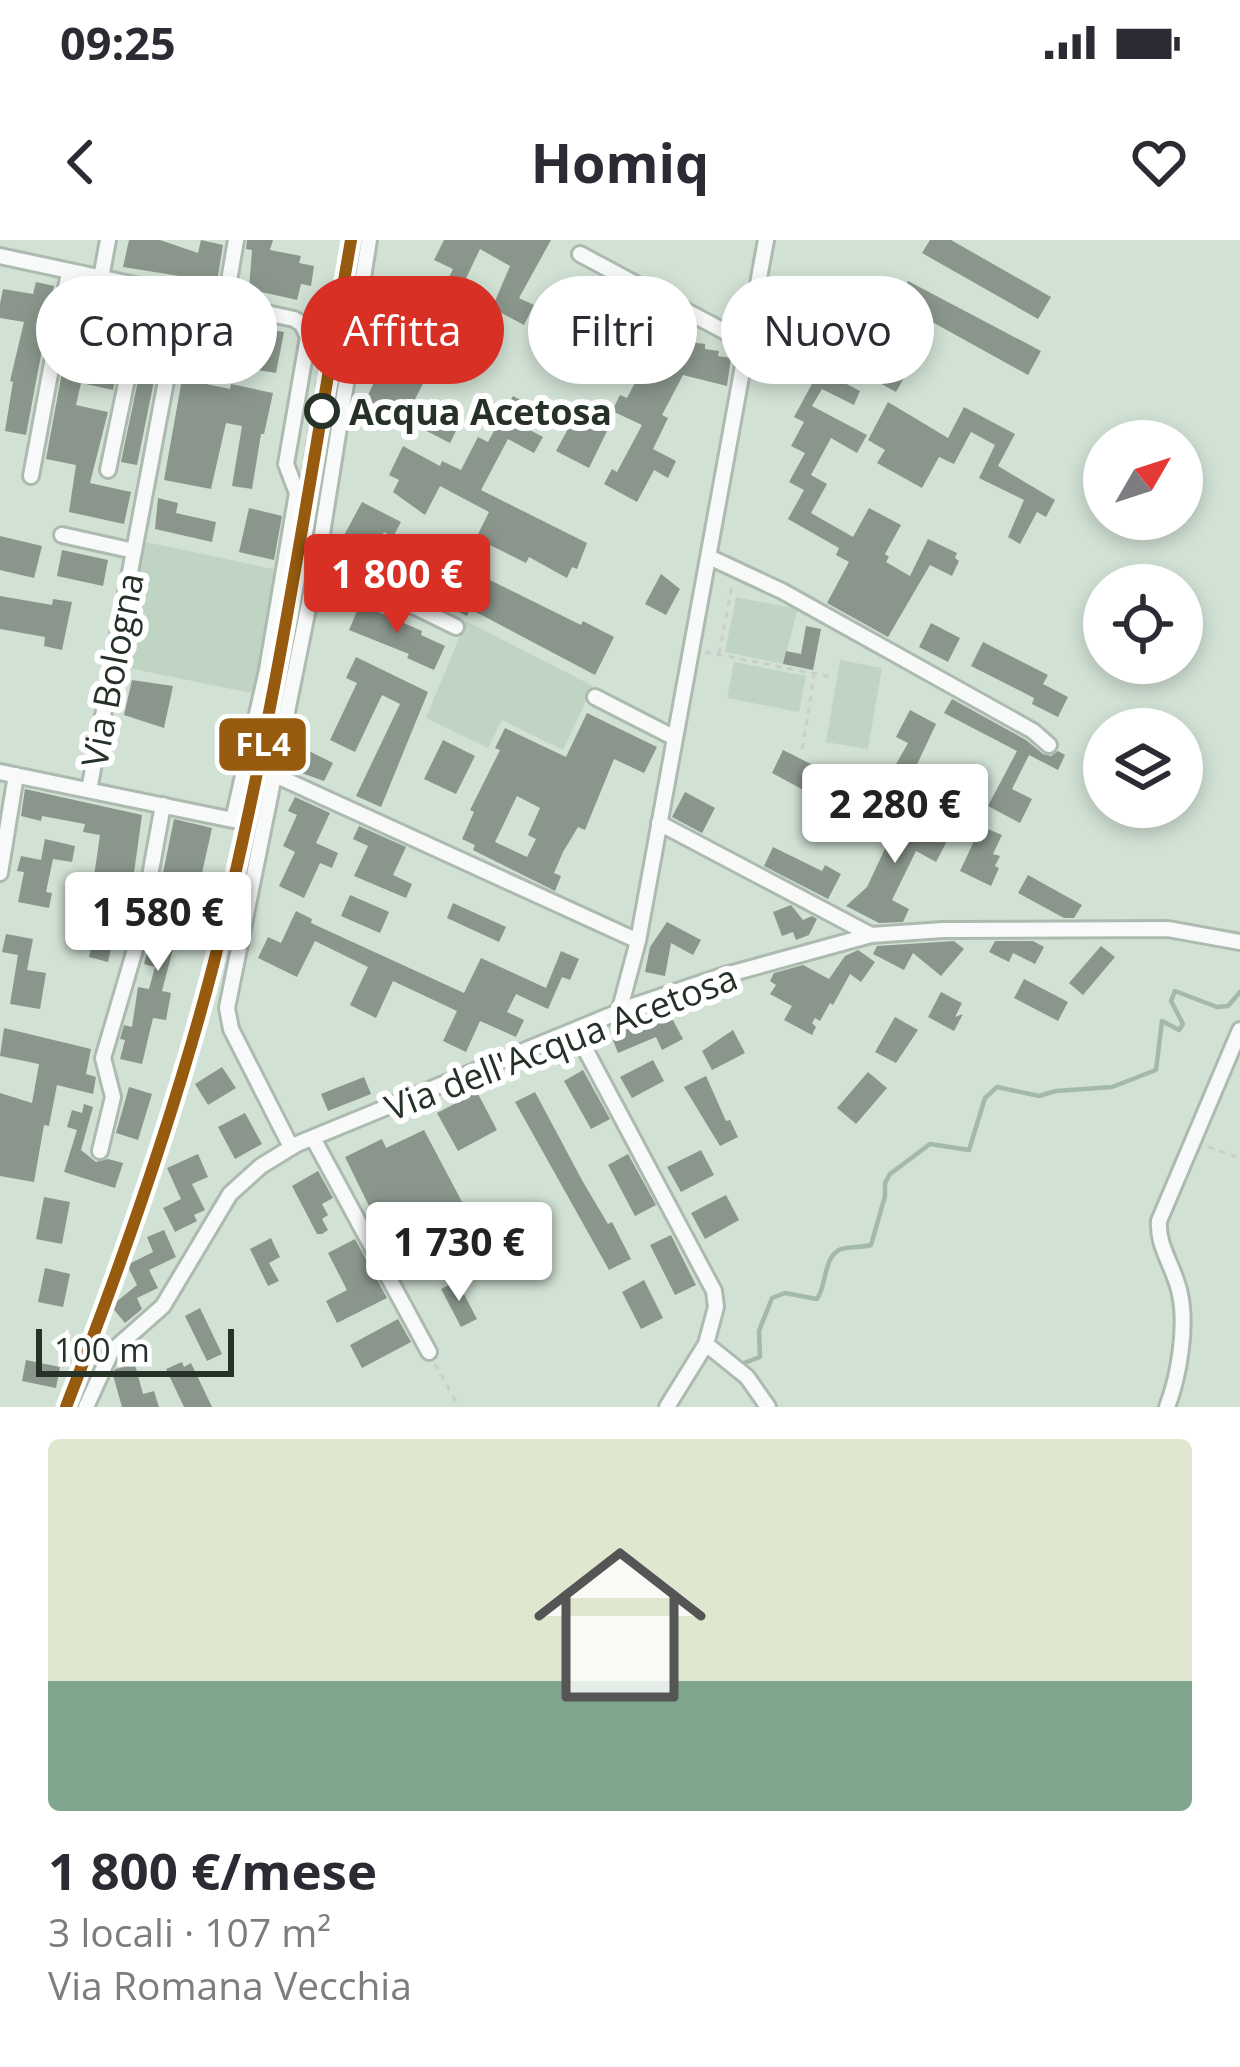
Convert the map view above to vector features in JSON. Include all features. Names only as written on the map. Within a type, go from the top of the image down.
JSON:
[{"type":"street","points":[[101,276],[108,240]]},
{"type":"street","points":[[230,276],[236,240]]},
{"type":"street","points":[[292,1147],[227,1015],[318,559],[369,240]]},
{"type":"street","points":[[760,276],[766,240]]},
{"type":"street","points":[[580,254],[721,330]]},
{"type":"street","points":[[0,256],[90,276]]},
{"type":"street","points":[[31,476],[69,272]]},
{"type":"street","points":[[277,315],[294,319],[306,330],[286,464],[297,493]]},
{"type":"street","points":[[108,470],[126,384]]},
{"type":"street","points":[[134,551],[165,384]]},
{"type":"street","points":[[620,1012],[638,941],[741,384]]},
{"type":"street","name":"Via Bologna","points":[[8,773],[233,820],[265,682],[297,493]]},
{"type":"street","name":"Via Bologna","points":[[62,535],[134,551],[89,790]]},
{"type":"street","points":[[709,557],[1034,730],[1049,745]]},
{"type":"street","points":[[318,559],[456,627]]},
{"type":"street","points":[[596,698],[675,738]]},
{"type":"street","points":[[0,873],[8,773]]},
{"type":"street","points":[[277,776],[638,941]]},
{"type":"street","points":[[100,1151],[113,1097],[103,1058],[139,936],[163,806]]},
{"type":"street","points":[[659,823],[871,935]]},
{"type":"street","name":"Via dell'Acqua Acetosa","points":[[86,1407],[111,1352],[163,1306],[230,1194],[261,1166],[292,1147],[575,1030],[722,976],[871,935],[1168,929],[1240,942]]},
{"type":"street","points":[[575,1030],[717,1302],[706,1344],[668,1407]]},
{"type":"street","points":[[1167,1407],[1175,1386],[1181,1309],[1158,1226],[1240,1030]]},
{"type":"street","points":[[313,1138],[428,1352]]},
{"type":"street","points":[[706,1344],[747,1377],[768,1407]]},
{"type":"path","points":[[297,493],[316,384]]},
{"type":"path","points":[[719,655],[736,569]]},
{"type":"path","points":[[692,646],[832,677]]},
{"type":"path","points":[[802,749],[815,674]]},
{"type":"path","points":[[1193,1142],[1240,1158]]},
{"type":"path","points":[[428,1352],[459,1407]]},
{"type":"green space","points":[[141,541],[278,570],[256,694],[119,666]]},
{"type":"green space","points":[[736,597],[798,609],[783,664],[725,652]]},
{"type":"green space","points":[[466,621],[593,686],[563,750],[502,720],[488,748],[426,718]]},
{"type":"green space","points":[[840,660],[882,668],[868,749],[826,742]]},
{"type":"green space","points":[[734,662],[806,676],[799,712],[727,698]]},
{"type":"building","points":[[129,240],[160,240],[198,253],[201,240],[223,245],[218,276],[179,276],[123,267]]},
{"type":"building","points":[[247,240],[273,240],[270,250],[301,256],[299,263],[314,266],[312,276],[301,276],[297,300],[277,295],[277,276],[250,276],[252,250],[246,249]]},
{"type":"building","points":[[444,240],[551,240],[519,298],[528,302],[524,325],[504,314],[504,280],[510,266],[480,249],[467,276],[450,276],[453,269],[434,260]]},
{"type":"building","points":[[930,240],[951,240],[1051,297],[1038,319],[922,253]]},
{"type":"building","points":[[36,282],[36,382],[26,435],[5,431],[10,381],[24,322],[0,318],[0,304],[3,289],[33,294]]},
{"type":"building","points":[[934,295],[1041,351],[1028,375],[934,323]]},
{"type":"building","points":[[277,331],[284,332],[277,368]]},
{"type":"building","points":[[697,343],[719,351],[721,384],[727,386],[697,378]]},
{"type":"building","points":[[60,384],[81,384],[76,405],[108,412],[90,483],[131,492],[124,524],[69,512],[76,465],[46,459]]},
{"type":"building","points":[[137,384],[153,384],[137,465],[121,462]]},
{"type":"building","points":[[181,384],[230,389],[231,384],[273,393],[252,489],[232,486],[242,426],[226,423],[211,489],[164,480]]},
{"type":"building","points":[[373,384],[423,384],[412,405],[458,427],[450,443],[366,400]]},
{"type":"building","points":[[634,384],[678,384],[662,415],[668,418],[653,449],[676,461],[668,478],[654,470],[637,502],[604,484],[612,469],[617,472],[642,425],[612,411],[620,395],[627,398]]},
{"type":"building","points":[[812,384],[847,384],[860,391],[854,405],[822,389],[812,406],[867,435],[857,453],[831,438],[811,475],[827,484],[811,513],[853,537],[869,508],[901,525],[885,554],[886,562],[910,576],[928,539],[957,553],[959,561],[952,576],[930,565],[888,637],[827,603],[849,562],[836,555],[839,548],[788,519],[804,490],[789,482],[805,453],[791,446],[804,422],[794,417]]},
{"type":"building","points":[[513,396],[538,409],[528,429],[543,437],[534,453],[508,439],[481,490],[587,543],[577,569],[572,567],[567,578],[529,557],[526,563],[476,538],[489,512],[440,486],[425,515],[393,492],[399,480],[389,475],[403,446],[440,466],[442,461],[461,470],[478,437],[488,442]]},
{"type":"building","points":[[888,402],[948,438],[964,407],[1015,434],[998,466],[1055,500],[1046,517],[1037,512],[1020,544],[1008,537],[1024,500],[979,478],[995,445],[971,432],[954,464],[939,457],[922,488],[877,463],[885,450],[868,440]]},
{"type":"building","points":[[572,406],[610,425],[589,468],[556,451],[569,427],[563,424]]},
{"type":"building","points":[[158,498],[178,503],[176,513],[216,522],[212,542],[155,529]]},
{"type":"building","points":[[362,502],[401,522],[393,537],[384,532],[371,557],[341,541]]},
{"type":"building","points":[[249,508],[282,516],[274,560],[239,552]]},
{"type":"building","points":[[0,536],[42,546],[34,578],[0,570]]},
{"type":"building","points":[[62,550],[108,560],[103,586],[57,576]]},
{"type":"building","points":[[661,574],[680,589],[666,615],[645,604]]},
{"type":"building","points":[[451,580],[482,595],[490,580],[614,637],[595,675],[470,609],[467,616],[440,603]]},
{"type":"building","points":[[0,596],[52,605],[53,599],[72,602],[62,650],[44,646],[45,637],[0,629]]},
{"type":"building","points":[[360,604],[445,646],[434,670],[407,658],[409,654],[349,630]]},
{"type":"building","points":[[931,623],[960,638],[948,662],[919,647]]},
{"type":"building","points":[[806,626],[821,629],[813,670],[783,664],[786,651],[801,654]]},
{"type":"building","points":[[983,642],[1048,675],[1043,684],[1068,697],[1058,717],[1032,704],[1034,698],[971,666]]},
{"type":"building","points":[[356,657],[428,692],[381,807],[356,796],[400,704],[382,695],[355,752],[330,740],[357,683],[346,678]]},
{"type":"building","points":[[132,680],[173,686],[164,728],[124,715]]},
{"type":"building","points":[[952,699],[1043,754],[1058,751],[1065,755],[1058,770],[1029,755],[1012,789],[1032,799],[1020,823],[988,806],[1017,751],[944,713]]},
{"type":"building","points":[[910,710],[936,724],[904,792],[886,782],[908,743],[896,737]]},
{"type":"building","points":[[587,713],[657,747],[644,773],[614,759],[585,830],[578,827],[563,852],[554,873],[561,876],[555,891],[473,850],[475,845],[462,839],[505,728],[566,757]],"holes":[[[517,796],[540,808],[528,835],[536,839],[527,857],[495,842]]]},
{"type":"building","points":[[443,740],[475,756],[456,794],[424,779]]},
{"type":"building","points":[[301,747],[333,763],[324,781],[290,769]]},
{"type":"building","points":[[783,750],[833,775],[820,799],[772,773]]},
{"type":"building","points":[[25,789],[142,815],[125,917],[118,916],[108,962],[89,957],[99,913],[89,911],[100,835],[83,832],[85,824],[21,816]]},
{"type":"building","points":[[685,792],[715,808],[702,833],[672,817]]},
{"type":"building","points":[[295,797],[330,813],[316,843],[338,853],[332,868],[320,863],[304,898],[279,886],[295,852],[283,846],[297,815],[288,811]]},
{"type":"building","points":[[886,806],[948,839],[936,862],[916,851],[892,900],[909,909],[903,922],[879,923],[846,906],[867,887],[890,838],[874,829]]},
{"type":"building","points":[[174,819],[212,828],[198,891],[161,883]]},
{"type":"building","points":[[359,826],[406,847],[393,875],[412,884],[406,898],[354,876],[368,846],[353,839]]},
{"type":"building","points":[[981,826],[1002,835],[993,854],[1000,856],[991,886],[960,871]]},
{"type":"building","points":[[45,839],[75,846],[72,862],[53,859],[46,892],[52,893],[49,908],[18,902],[24,872],[17,871],[21,856],[41,860]]},
{"type":"building","points":[[773,847],[822,871],[825,865],[841,874],[828,899],[764,866]]},
{"type":"building","points":[[1028,875],[1082,905],[1074,918],[1064,918],[1018,893]]},
{"type":"building","points":[[167,895],[202,914],[204,920],[194,939],[178,930],[162,991],[171,993],[166,1020],[153,1018],[142,1064],[120,1059],[125,1040],[120,1039],[124,1025],[132,1027],[138,987],[149,989],[155,967],[144,964],[155,910]]},
{"type":"building","points":[[350,895],[389,912],[380,933],[341,916]]},
{"type":"building","points":[[453,903],[506,927],[499,942],[447,918]]},
{"type":"building","points":[[791,905],[803,920],[817,919],[809,935],[796,940],[793,932],[782,936],[773,912]]},
{"type":"building","points":[[296,911],[312,919],[311,923],[464,993],[481,958],[546,988],[561,951],[579,959],[570,980],[562,977],[548,1009],[516,994],[507,1012],[524,1020],[516,1037],[480,1021],[466,1052],[443,1041],[457,1011],[393,981],[376,1018],[350,1005],[368,967],[315,941],[297,977],[258,958],[268,937],[281,943]]},
{"type":"building","points":[[667,922],[701,940],[693,955],[671,943],[665,976],[645,972],[650,947]]},
{"type":"building","points":[[6,934],[33,939],[27,970],[46,973],[40,1009],[10,1004],[18,955],[2,952]]},
{"type":"building","points":[[954,941],[964,949],[941,976],[913,953],[904,970],[873,954],[877,946]]},
{"type":"building","points":[[995,941],[1033,941],[1044,947],[1035,964],[1013,953],[1009,962],[989,952]]},
{"type":"building","points":[[1101,946],[1115,957],[1083,995],[1069,983]]},
{"type":"building","points":[[858,950],[875,962],[861,982],[850,974],[833,1005],[820,1021],[815,1018],[812,1035],[784,1020],[792,1006],[770,994],[776,985],[770,981],[774,973],[803,965],[829,979],[845,956]]},
{"type":"building","points":[[1024,979],[1068,1002],[1058,1021],[1014,998]]},
{"type":"building","points":[[941,992],[962,1003],[955,1017],[963,1014],[954,1031],[928,1017]]},
{"type":"building","points":[[667,1009],[683,1039],[662,1050],[656,1037],[618,1053],[611,1035]]},
{"type":"building","points":[[895,1017],[918,1030],[896,1063],[875,1052]]},
{"type":"building","points":[[4,1028],[91,1049],[86,1074],[96,1077],[93,1094],[57,1085],[34,1182],[0,1176],[0,1093],[32,1103],[39,1064],[0,1056]]},
{"type":"building","points":[[733,1030],[745,1053],[712,1070],[702,1051]]},
{"type":"building","points":[[653,1060],[664,1081],[632,1098],[620,1077]]},
{"type":"building","points":[[222,1067],[236,1088],[208,1105],[195,1084]]},
{"type":"building","points":[[583,1070],[610,1119],[591,1129],[564,1081]]},
{"type":"building","points":[[868,1072],[887,1088],[856,1124],[837,1108]]},
{"type":"building","points":[[706,1076],[738,1137],[720,1146],[684,1087]]},
{"type":"building","points":[[364,1077],[371,1094],[328,1111],[321,1094]]},
{"type":"building","points":[[129,1087],[152,1094],[138,1140],[116,1133]]},
{"type":"building","points":[[477,1092],[497,1130],[458,1151],[437,1113]]},
{"type":"building","points":[[535,1092],[631,1259],[609,1270],[515,1102]]},
{"type":"building","points":[[84,1104],[93,1107],[81,1150],[96,1162],[123,1163],[115,1188],[64,1172],[77,1130],[67,1127],[72,1110],[82,1113]]},
{"type":"building","points":[[245,1113],[262,1144],[235,1159],[218,1127]]},
{"type":"building","points":[[424,1130],[488,1251],[464,1263],[438,1214],[409,1229],[429,1267],[414,1275],[379,1207],[371,1210],[345,1157],[382,1139],[386,1148]]},
{"type":"building","points":[[701,1150],[714,1175],[681,1192],[667,1167]]},
{"type":"building","points":[[198,1154],[208,1177],[192,1184],[205,1210],[194,1215],[197,1221],[175,1232],[163,1208],[181,1199],[167,1168]]},
{"type":"building","points":[[628,1154],[656,1205],[635,1216],[608,1165]]},
{"type":"building","points":[[318,1171],[333,1198],[322,1204],[328,1230],[322,1234],[317,1234],[292,1186]]},
{"type":"building","points":[[726,1195],[739,1220],[705,1239],[691,1213]]},
{"type":"building","points":[[44,1197],[70,1202],[62,1244],[36,1239]]},
{"type":"building","points":[[164,1230],[176,1257],[149,1270],[158,1288],[137,1298],[142,1309],[125,1323],[111,1306],[137,1285],[127,1265],[153,1252],[147,1237]]},
{"type":"building","points":[[671,1235],[696,1285],[675,1295],[650,1245]]},
{"type":"building","points":[[271,1238],[280,1257],[269,1263],[279,1281],[268,1286],[250,1249]]},
{"type":"building","points":[[355,1239],[387,1298],[337,1323],[326,1301],[347,1290],[328,1253]]},
{"type":"building","points":[[45,1268],[70,1274],[63,1307],[38,1302]]},
{"type":"building","points":[[644,1280],[663,1318],[641,1329],[622,1292]]},
{"type":"building","points":[[457,1281],[477,1319],[461,1327],[441,1289]]},
{"type":"building","points":[[200,1308],[222,1354],[207,1361],[185,1316]]},
{"type":"building","points":[[398,1319],[411,1342],[362,1368],[350,1345]]},
{"type":"building","points":[[133,1357],[143,1394],[154,1391],[159,1407],[122,1407],[113,1375],[115,1369],[124,1367],[122,1360]]},
{"type":"building","points":[[26,1360],[60,1367],[56,1388],[22,1381]]},
{"type":"building","points":[[182,1362],[184,1367],[191,1363],[212,1407],[184,1407],[166,1369]]},
{"type":"waterway","points":[[744,1363],[760,1357],[759,1331],[772,1298],[785,1293],[817,1299],[834,1254],[871,1245],[890,1174],[930,1144],[969,1150],[985,1098],[997,1087],[1039,1096],[1112,1087],[1156,1070],[1162,1021],[1179,1030],[1183,1024],[1171,1001],[1175,991],[1217,1007],[1228,1006],[1240,992]]},
{"type":"transit line","name":"FL4","points":[[66,1407],[146,1189],[235,876],[272,695],[351,240]]},
{"type":"place","name":"Acqua Acetosa","points":[[322,411]]}]
